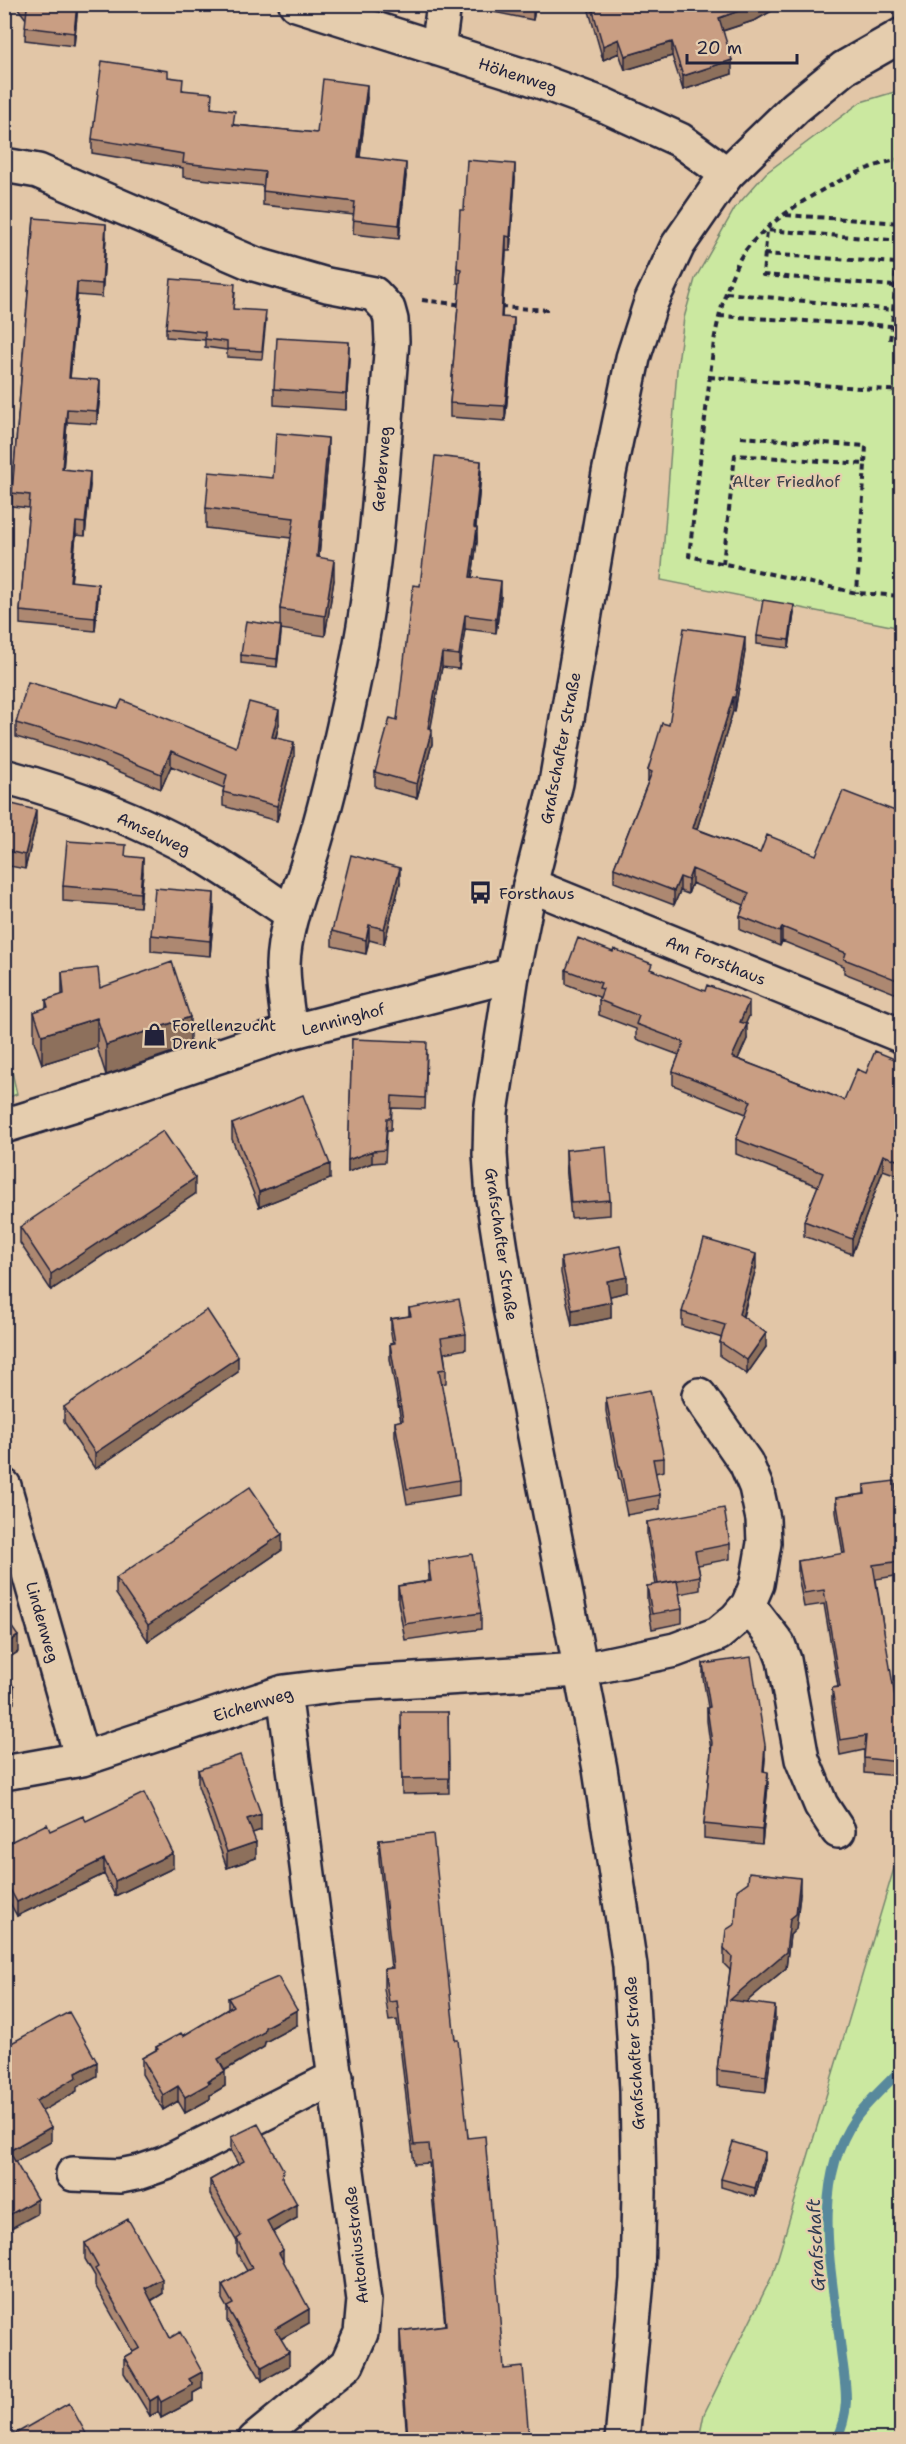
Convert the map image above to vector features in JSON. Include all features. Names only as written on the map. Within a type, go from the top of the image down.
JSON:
[{"type":"street","name":"Höhenweg","points":[[296,4],[531,78],[625,114],[680,141],[727,174]]},
{"type":"street","points":[[438,49],[444,4]]},
{"type":"street","name":"Grafschafter Straße","points":[[622,2439],[637,2280],[639,2192],[630,1966],[600,1769],[510,1308],[493,1198],[490,1154],[491,1112],[512,975],[530,885],[556,783],[593,564],[633,358],[651,302],[678,245],[727,174],[795,106],[844,68],[902,35]]},
{"type":"street","points":[[4,165],[38,171],[255,264],[327,285],[374,294]]},
{"type":"street","name":"Gerberweg","points":[[290,1032],[283,965],[292,914],[330,785],[356,673],[375,542],[392,341],[388,309],[374,294]]},
{"type":"street","name":"Amselweg","points":[[4,776],[105,811],[161,835],[208,859],[292,914]]},
{"type":"street","name":"Am Forsthaus","points":[[530,885],[902,1036]]},
{"type":"street","name":"Lenninghof","points":[[4,1126],[98,1097],[290,1032],[512,975]]},
{"type":"street","points":[[580,1670],[698,1643],[718,1634],[748,1605],[757,1584],[764,1543],[763,1519],[756,1487],[746,1463],[699,1395]]},
{"type":"street","name":"Lindenweg","points":[[4,1486],[82,1759]]},
{"type":"street","points":[[748,1605],[778,1644],[784,1660],[802,1759],[817,1797],[838,1831]]},
{"type":"street","name":"Eichenweg","points":[[4,1773],[82,1759],[284,1692],[348,1684],[580,1670]]},
{"type":"street","name":"Antoniusstraße","points":[[255,2439],[347,2364],[361,2333],[364,2300],[284,1692]]},
{"type":"street","points":[[73,2174],[120,2176],[166,2163],[336,2077]]},
{"type":"path","points":[[902,159],[867,168],[831,184],[795,206],[767,230],[739,261],[719,316],[709,377],[689,555],[857,593],[902,596]]},
{"type":"path","points":[[786,215],[902,223]]},
{"type":"path","points":[[767,230],[900,241],[890,340]]},
{"type":"path","points":[[767,230],[763,275],[894,286]]},
{"type":"path","points":[[764,254],[896,263]]},
{"type":"path","points":[[726,293],[893,310]]},
{"type":"path","points":[[374,294],[473,305]]},
{"type":"path","points":[[494,306],[549,310]]},
{"type":"path","points":[[719,316],[892,326]]},
{"type":"path","points":[[709,377],[902,391]]},
{"type":"path","points":[[741,437],[866,446],[857,593]]},
{"type":"path","points":[[723,564],[735,455],[866,464]]},
{"type":"green space","name":"Alter Friedhof","points":[[901,90],[901,628],[661,580],[677,370],[684,318],[695,279],[735,208],[766,173],[861,102]]},
{"type":"green space","points":[[5,1041],[17,1094],[4,1099]]},
{"type":"green space","points":[[901,1845],[901,2439],[699,2439],[704,2414],[773,2274]]},
{"type":"building","points":[[25,4],[77,4],[74,33],[25,27],[27,8]]},
{"type":"building","points":[[591,4],[643,4],[644,6],[649,4],[758,4],[719,18],[732,60],[683,76],[672,42],[625,56],[619,39],[603,46]]},
{"type":"building","points":[[102,61],[168,71],[168,77],[183,79],[182,90],[212,93],[211,108],[235,111],[233,125],[317,133],[323,79],[367,85],[358,157],[406,163],[399,225],[353,220],[355,202],[263,191],[265,172],[183,163],[184,154],[92,139]]},
{"type":"building","points":[[467,160],[515,164],[510,237],[506,236],[501,317],[514,318],[505,406],[450,403],[461,269],[457,268],[460,210],[464,210]]},
{"type":"building","points":[[34,218],[106,224],[102,284],[77,282],[69,378],[100,380],[97,411],[67,409],[62,469],[90,472],[85,523],[76,522],[70,581],[98,584],[95,618],[20,611],[30,495],[12,493]]},
{"type":"building","points":[[171,279],[235,284],[233,309],[266,311],[262,351],[227,349],[227,342],[205,339],[205,332],[166,328]]},
{"type":"building","points":[[277,338],[349,342],[346,394],[274,389]]},
{"type":"building","points":[[276,433],[328,438],[317,557],[334,560],[325,616],[280,609],[294,518],[206,508],[209,472],[273,478]]},
{"type":"building","points":[[435,456],[481,461],[474,527],[477,528],[470,577],[501,581],[496,619],[465,615],[459,655],[442,653],[428,728],[432,729],[417,784],[375,772],[390,718],[397,720],[413,585],[420,586]]},
{"type":"building","points":[[763,600],[794,605],[789,640],[757,636]]},
{"type":"building","points":[[246,621],[281,626],[277,659],[241,655]]},
{"type":"building","points":[[684,628],[745,637],[735,697],[733,697],[693,828],[760,853],[767,835],[816,855],[843,791],[895,811],[902,810],[902,982],[844,959],[846,953],[782,927],[780,932],[740,916],[749,893],[692,869],[688,880],[680,877],[674,891],[614,868],[652,772],[648,770],[662,723],[669,725]]},
{"type":"building","points":[[28,682],[118,708],[122,700],[236,747],[249,702],[279,710],[272,737],[294,742],[277,806],[223,792],[227,775],[171,751],[161,774],[87,744],[16,723]]},
{"type":"building","points":[[4,802],[36,810],[25,855],[4,850]]},
{"type":"building","points":[[67,841],[126,845],[125,856],[143,858],[140,893],[63,886]]},
{"type":"building","points":[[351,855],[400,868],[384,929],[369,925],[366,940],[332,931]]},
{"type":"building","points":[[155,888],[214,893],[210,941],[151,935]]},
{"type":"building","points":[[578,938],[652,964],[650,969],[705,991],[707,985],[749,1001],[740,1022],[747,1024],[732,1057],[844,1100],[857,1069],[866,1073],[875,1051],[902,1062],[902,1162],[883,1155],[852,1239],[804,1221],[823,1173],[736,1139],[751,1101],[673,1071],[684,1042],[636,1024],[639,1016],[599,1000],[603,989],[599,988],[601,983],[566,970]]},
{"type":"building","points":[[172,962],[190,1017],[106,1045],[97,1018],[42,1035],[34,1012],[48,1007],[46,1000],[64,994],[62,972],[98,968],[100,988]]},
{"type":"building","points":[[352,1039],[427,1042],[425,1098],[392,1096],[391,1118],[387,1118],[385,1150],[372,1151],[348,1160]]},
{"type":"building","points":[[303,1095],[330,1164],[259,1192],[232,1124]]},
{"type":"building","points":[[163,1131],[195,1178],[51,1274],[20,1227]]},
{"type":"building","points":[[606,1146],[610,1200],[571,1203],[566,1150]]},
{"type":"building","points":[[704,1239],[756,1254],[739,1314],[766,1333],[747,1360],[720,1342],[725,1325],[682,1312]]},
{"type":"building","points":[[620,1246],[627,1277],[607,1281],[611,1302],[572,1310],[561,1258]]},
{"type":"building","points":[[459,1299],[466,1334],[441,1338],[446,1369],[439,1370],[459,1480],[407,1489],[395,1422],[403,1420],[390,1344],[395,1343],[391,1319],[411,1316],[409,1308]]},
{"type":"building","points":[[207,1310],[238,1357],[95,1453],[64,1407]]},
{"type":"building","points":[[650,1390],[664,1458],[653,1459],[660,1495],[627,1501],[606,1398]]},
{"type":"building","points":[[895,1481],[900,1520],[895,1521],[901,1561],[873,1565],[901,1733],[899,1762],[864,1758],[866,1736],[840,1740],[832,1688],[840,1687],[824,1590],[804,1593],[798,1561],[845,1553],[836,1498],[865,1494],[864,1485]]},
{"type":"building","points":[[250,1487],[282,1534],[148,1625],[116,1578]]},
{"type":"building","points":[[724,1508],[730,1544],[695,1551],[700,1576],[658,1584],[647,1522]]},
{"type":"building","points":[[472,1554],[481,1613],[405,1624],[398,1586],[431,1581],[428,1561]]},
{"type":"building","points":[[677,1581],[682,1609],[652,1614],[647,1586]]},
{"type":"building","points":[[4,1616],[18,1636],[4,1645]]},
{"type":"building","points":[[751,1657],[765,1745],[763,1771],[768,1772],[762,1830],[704,1824],[712,1743],[707,1708],[710,1707],[703,1664]]},
{"type":"building","points":[[4,1673],[14,1687],[4,1694]]},
{"type":"building","points":[[401,1712],[448,1712],[449,1778],[402,1779]]},
{"type":"building","points":[[240,1755],[261,1814],[247,1819],[256,1842],[227,1852],[198,1770]]},
{"type":"building","points":[[144,1793],[173,1853],[115,1881],[104,1859],[17,1902],[4,1878],[4,1845],[47,1824],[50,1831],[83,1816],[86,1821]]},
{"type":"building","points":[[433,1834],[468,2138],[485,2136],[504,2369],[523,2367],[529,2439],[408,2439],[400,2331],[446,2325],[429,2144],[414,2145],[397,2001],[389,2002],[384,1969],[393,1968],[379,1840]]},
{"type":"building","points":[[749,1872],[800,1878],[796,1914],[790,1919],[786,1952],[730,2000],[775,2006],[766,2076],[717,2070],[732,1957],[724,1948],[726,1930],[735,1924],[737,1890],[748,1882]]},
{"type":"building","points":[[278,1977],[297,2010],[265,2027],[264,2032],[218,2059],[225,2071],[208,2081],[210,2083],[185,2097],[178,2086],[163,2095],[142,2058],[158,2049],[156,2047],[181,2033],[183,2036],[233,2006],[228,1998]]},
{"type":"building","points":[[69,2012],[97,2062],[76,2073],[77,2077],[36,2101],[51,2127],[9,2151],[37,2199],[4,2218],[4,2047]]},
{"type":"building","points":[[258,2124],[283,2169],[282,2177],[297,2204],[267,2221],[283,2250],[279,2253],[309,2309],[275,2329],[289,2352],[262,2367],[227,2307],[233,2304],[222,2285],[252,2268],[237,2239],[241,2236],[210,2180],[244,2161],[231,2137]]},
{"type":"building","points":[[733,2142],[765,2152],[755,2188],[721,2179]]},
{"type":"building","points":[[128,2219],[162,2279],[145,2288],[170,2338],[180,2332],[202,2372],[189,2379],[193,2385],[161,2402],[158,2396],[150,2401],[124,2357],[140,2348],[95,2269],[98,2267],[85,2243]]},
{"type":"building","points":[[69,2403],[89,2439],[8,2438]]},
{"type":"waterway","name":"Grafschaft","points":[[836,2440],[844,2417],[846,2396],[828,2232],[828,2202],[832,2173],[841,2145],[855,2119],[902,2068]]},
{"type":"place","name":"Forsthaus","points":[[481,893]]},
{"type":"place","name":"Forellenzucht Drenk","points":[[154,1034]]}]
